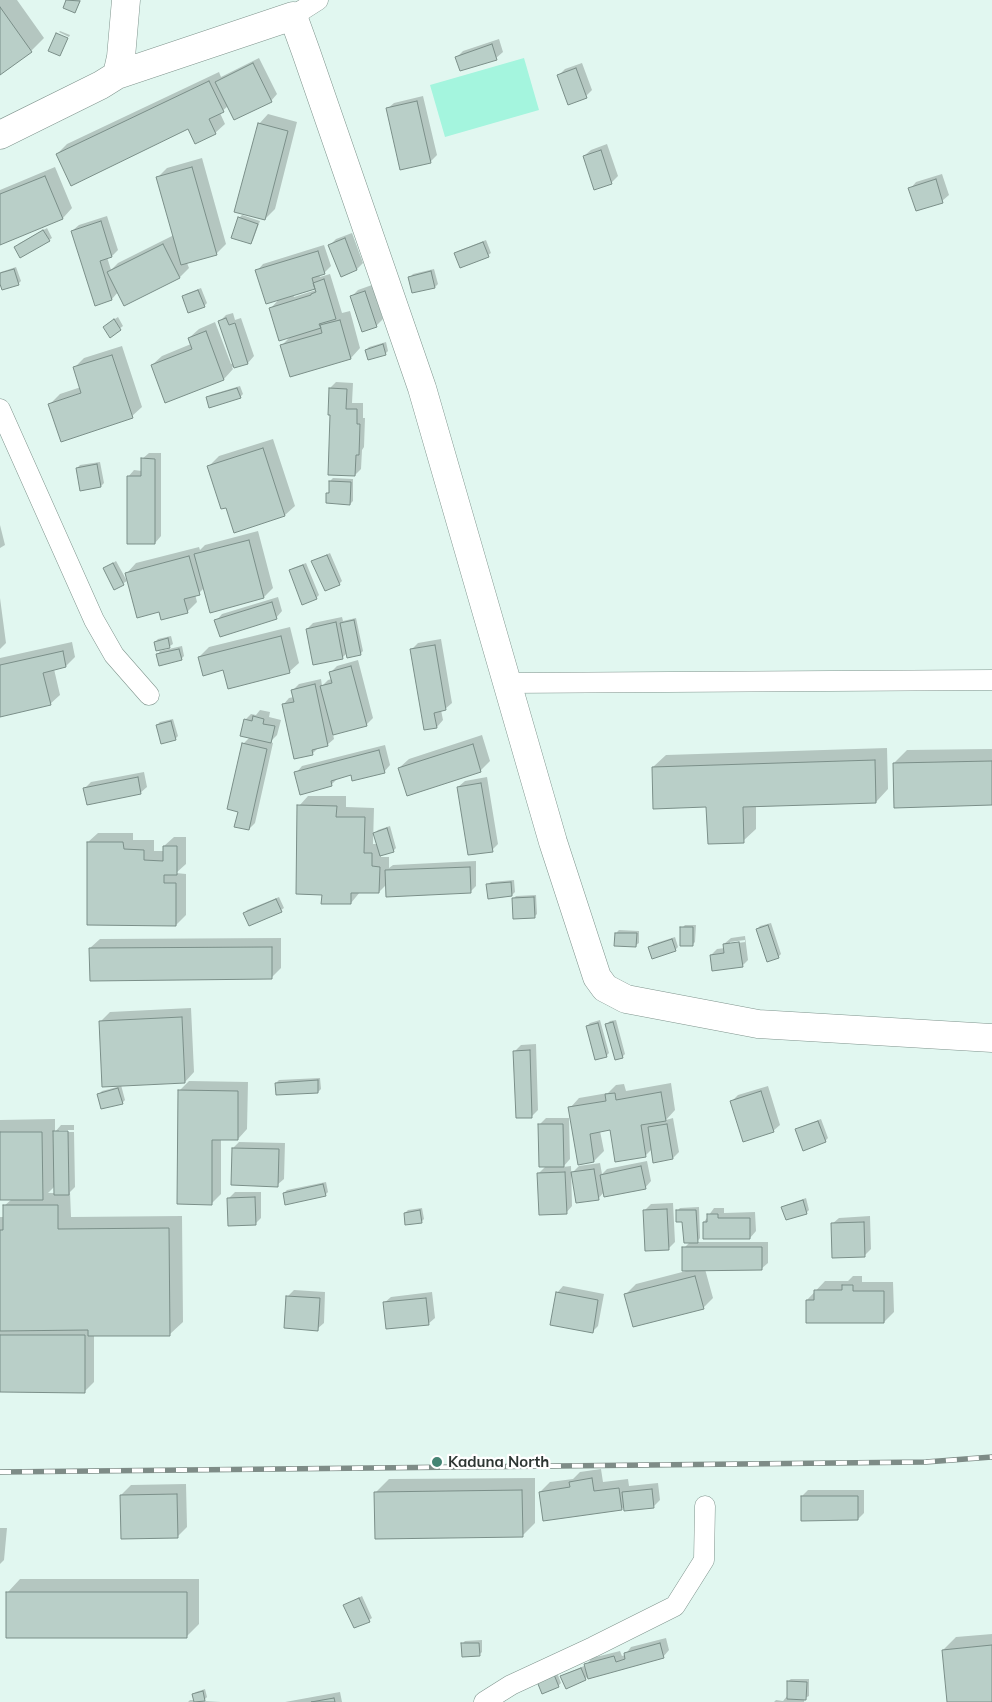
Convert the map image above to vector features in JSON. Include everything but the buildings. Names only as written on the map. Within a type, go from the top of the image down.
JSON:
[{"type":"street","points":[[117,75],[121,56],[126,0]]},
{"type":"street","points":[[0,135],[101,85],[117,75],[293,16],[318,0]]},
{"type":"street","points":[[293,16],[422,388],[556,851],[596,977],[605,988],[626,999],[758,1024],[992,1038]]},
{"type":"street","points":[[0,409],[94,620],[114,655],[148,695]]},
{"type":"street","points":[[507,683],[992,680]]},
{"type":"street","points":[[484,1702],[511,1685],[675,1606],[704,1560],[705,1506]]},
{"type":"green space","points":[[524,58],[539,110],[445,137],[430,85]]},
{"type":"railway","points":[[0,1472],[926,1462],[992,1457]]},
{"type":"place","name":"Kaduna North","points":[[437,1462]]}]
